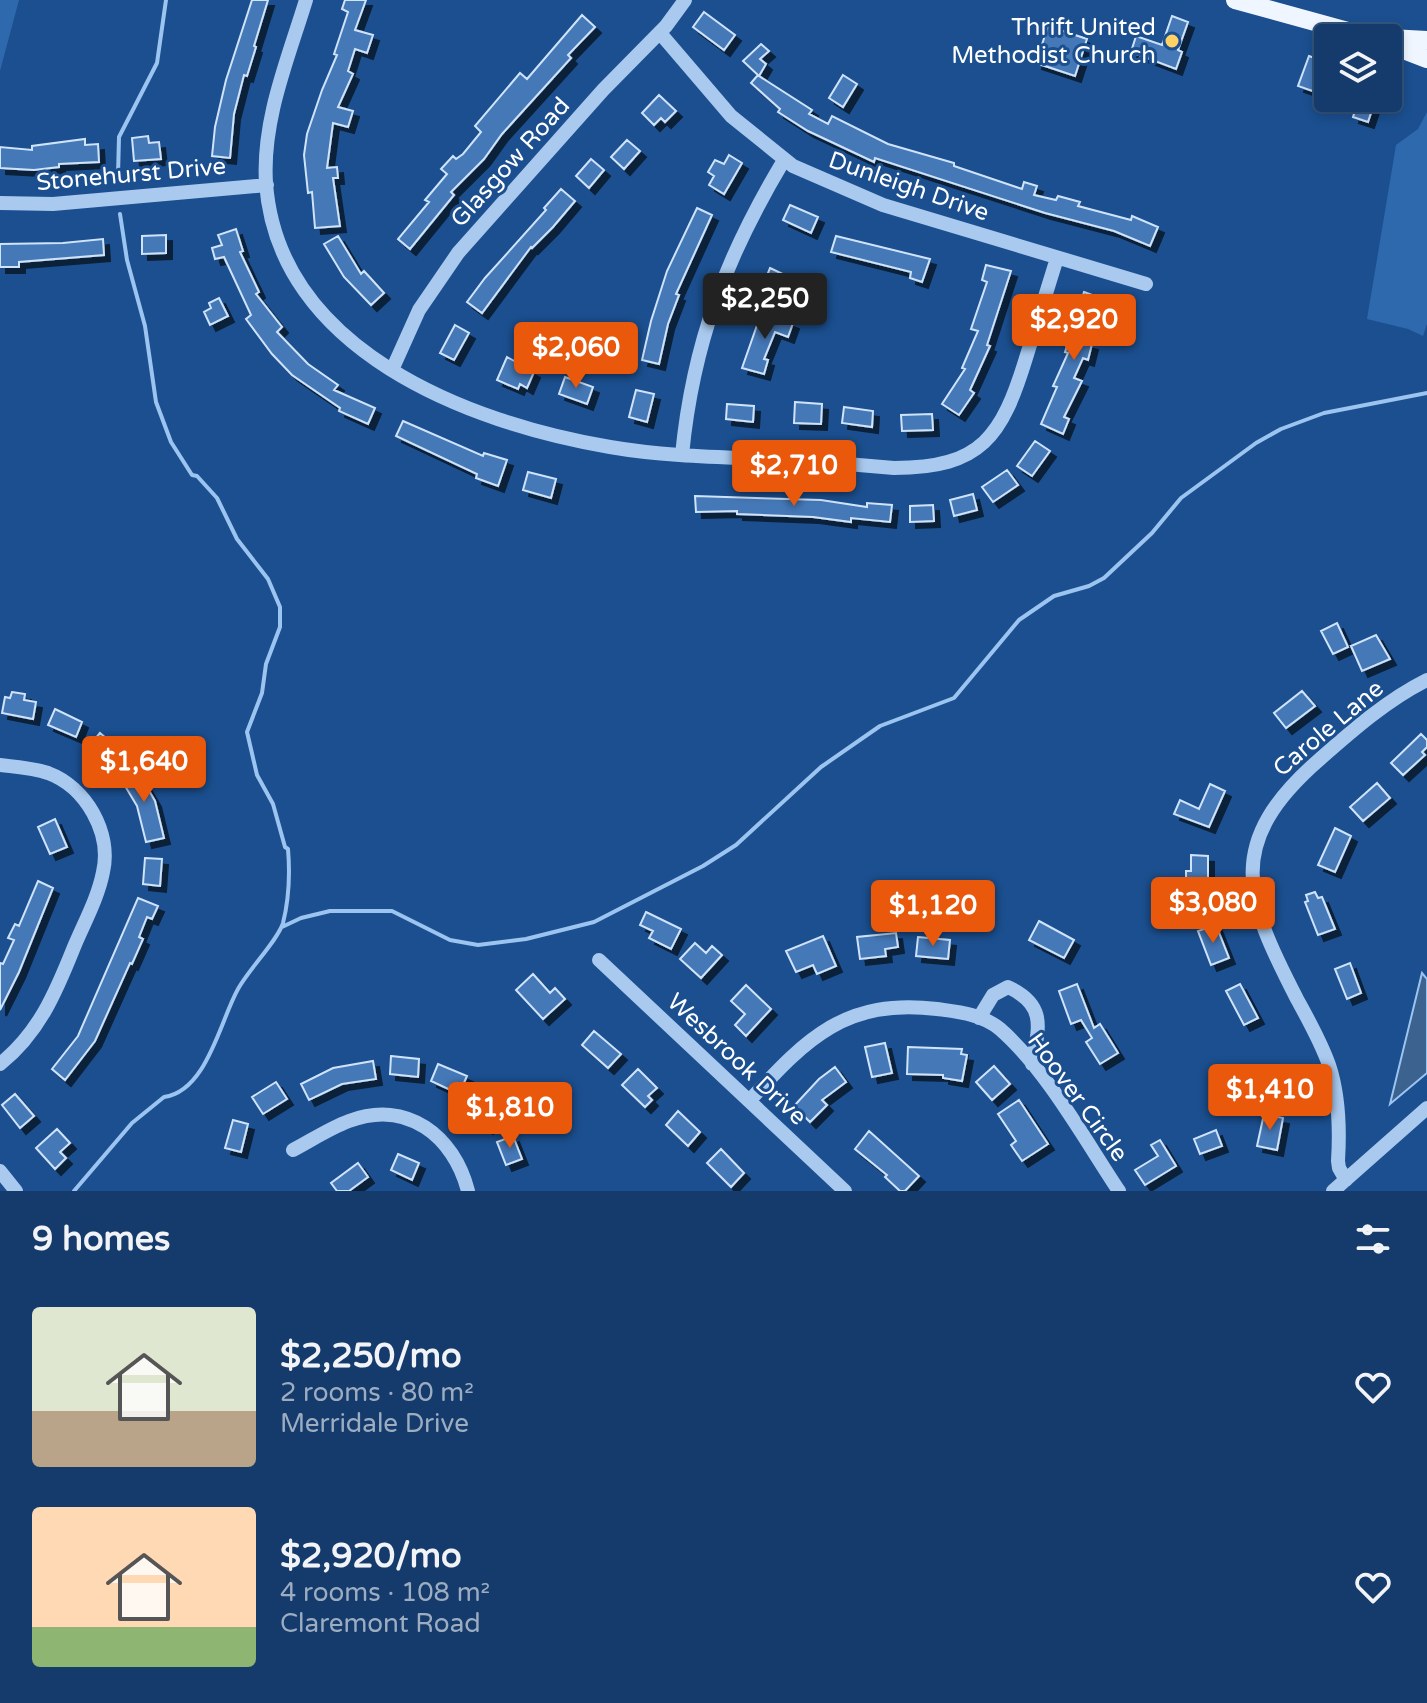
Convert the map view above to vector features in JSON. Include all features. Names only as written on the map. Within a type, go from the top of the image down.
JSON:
[{"type":"main road","points":[[1235,0],[1325,24]]},
{"type":"main road","points":[[1402,39],[1427,40]]},
{"type":"main road","points":[[1402,48],[1427,59]]},
{"type":"street","points":[[306,0],[272,114],[266,165],[278,236],[288,261],[310,299],[341,334],[392,370],[450,399],[530,429],[610,447],[682,455],[926,468],[967,454],[995,431],[1009,409],[1057,258]]},
{"type":"street","name":"Glasgow Road","points":[[392,370],[419,310],[458,253],[603,90],[660,33],[685,0]]},
{"type":"street","name":"Dunleigh Drive","points":[[660,33],[731,116],[784,160],[828,183],[883,205],[1146,284]]},
{"type":"street","points":[[682,455],[688,401],[711,308],[747,225],[784,160]]},
{"type":"street","name":"Stonehurst Drive","points":[[0,203],[53,204],[267,185]]},
{"type":"street","name":"Carole Lane","points":[[1346,1180],[1338,1161],[1337,1099],[1333,1080],[1319,1041],[1269,942],[1256,907],[1251,880],[1253,857],[1263,826],[1285,791],[1384,707],[1427,680]]},
{"type":"street","points":[[0,765],[50,774],[83,798],[100,828],[105,860],[97,892],[47,1009],[27,1040],[0,1064]]},
{"type":"street","name":"Wesbrook Drive","points":[[599,960],[845,1191]]},
{"type":"street","points":[[979,1018],[993,995],[1008,987],[1022,994],[1036,1008],[1038,1032],[1032,1064]]},
{"type":"street","name":"Hoover Circle","points":[[750,1100],[781,1066],[818,1033],[854,1015],[884,1008],[917,1007],[970,1014],[998,1028],[1032,1064],[1119,1191]]},
{"type":"street","points":[[1333,1191],[1427,1108]]},
{"type":"street","points":[[293,1150],[348,1121],[367,1116],[404,1118],[428,1129],[442,1140],[461,1167],[468,1191]]},
{"type":"street","points":[[0,1171],[10,1189]]},
{"type":"shaded area","points":[[0,0],[19,0],[0,71]]},
{"type":"shaded area","points":[[1427,112],[1427,324],[1423,336],[1367,319],[1396,145],[1418,129]]},
{"type":"shaded area","points":[[1422,973],[1427,979],[1427,1073],[1390,1104]]},
{"type":"building","points":[[252,0],[268,0],[234,114],[230,158],[212,156],[226,80]]},
{"type":"building","points":[[345,0],[366,0],[355,30],[373,35],[367,53],[355,49],[348,71],[353,74],[338,107],[353,111],[348,127],[333,123],[327,168],[337,167],[338,178],[333,178],[340,226],[315,228],[304,155],[307,134],[337,55],[334,54],[348,12],[342,9]]},
{"type":"building","points":[[704,12],[735,35],[724,50],[693,27]]},
{"type":"building","points":[[582,15],[595,27],[568,55],[571,58],[502,134],[484,159],[451,192],[454,195],[410,249],[398,239],[429,202],[425,200],[447,174],[441,169],[453,156],[456,159],[463,154],[481,132],[475,126],[520,73],[527,79]]},
{"type":"building","name":"Thrift United Methodist Church","points":[[1172,16],[1188,22],[1178,50],[1182,52],[1176,69],[1131,52],[1136,36],[1162,45]]},
{"type":"building","points":[[1048,26],[1087,39],[1075,76],[1036,63]]},
{"type":"building","points":[[761,44],[769,51],[760,59],[766,64],[759,76],[812,110],[809,114],[828,124],[832,116],[888,144],[954,163],[954,166],[1022,189],[1024,182],[1037,186],[1034,195],[1056,200],[1058,196],[1080,202],[1078,206],[1131,220],[1132,216],[1158,227],[1150,246],[1114,231],[1045,213],[875,158],[874,162],[808,131],[778,112],[780,109],[751,83],[758,75],[743,61]]},
{"type":"building","points":[[1309,56],[1314,58],[1314,92],[1298,86]]},
{"type":"building","points":[[843,75],[857,84],[843,107],[829,98]]},
{"type":"building","points":[[659,95],[676,111],[665,122],[661,118],[654,125],[642,113]]},
{"type":"building","points":[[1355,112],[1371,112],[1368,122],[1353,117]]},
{"type":"building","points":[[148,136],[149,143],[159,142],[161,159],[134,161],[132,138]]},
{"type":"building","points":[[85,139],[85,145],[98,144],[99,162],[59,164],[59,167],[34,170],[0,168],[0,147],[32,150],[32,146]]},
{"type":"building","points":[[627,140],[640,151],[624,169],[611,157]]},
{"type":"building","points":[[729,155],[742,163],[724,194],[709,185],[714,176],[708,172],[715,160],[724,164]]},
{"type":"building","points":[[591,159],[604,170],[589,188],[576,176]]},
{"type":"building","points":[[561,189],[575,201],[531,247],[482,313],[467,302]]},
{"type":"building","points":[[790,205],[818,217],[811,233],[783,220]]},
{"type":"building","points":[[697,208],[712,215],[676,294],[679,295],[668,324],[659,364],[642,360],[667,271]]},
{"type":"building","points":[[236,229],[243,251],[240,252],[259,292],[256,294],[282,327],[277,332],[308,364],[338,385],[334,390],[375,408],[368,424],[339,411],[340,408],[292,375],[246,319],[251,315],[224,257],[215,259],[212,248],[222,245],[218,235]]},
{"type":"building","points":[[166,235],[166,253],[142,254],[142,236]]},
{"type":"building","points":[[338,236],[361,274],[364,271],[384,293],[371,305],[344,277],[324,244]]},
{"type":"building","points":[[836,236],[930,259],[922,282],[910,278],[911,272],[831,252]]},
{"type":"building","points":[[103,239],[104,255],[19,262],[19,267],[0,267],[0,244]]},
{"type":"building","points":[[986,265],[1011,271],[987,345],[990,346],[970,390],[974,393],[959,415],[942,404],[965,369],[962,368],[978,331],[971,329],[987,282],[982,280]]},
{"type":"building","points":[[770,268],[787,276],[784,284],[789,286],[783,300],[761,290]]},
{"type":"building","points":[[1084,292],[1112,302],[1108,314],[1098,310],[1094,325],[1090,323],[1084,342],[1092,344],[1088,360],[1083,358],[1074,378],[1082,381],[1064,417],[1069,419],[1063,434],[1041,424],[1057,387],[1053,386],[1068,353],[1065,352]]},
{"type":"building","points":[[219,298],[228,316],[210,325],[204,312],[211,308],[209,303]]},
{"type":"building","points":[[762,311],[793,323],[788,337],[775,332],[764,359],[768,360],[764,374],[742,368]]},
{"type":"building","points":[[455,325],[469,333],[454,360],[440,353]]},
{"type":"building","points":[[507,357],[534,372],[527,388],[520,384],[518,389],[497,380]]},
{"type":"building","points":[[565,377],[593,387],[587,404],[559,394]]},
{"type":"building","points":[[636,390],[654,394],[647,422],[629,417]]},
{"type":"building","points":[[795,402],[822,404],[821,424],[794,423]]},
{"type":"building","points":[[727,404],[754,406],[753,422],[726,419]]},
{"type":"building","points":[[844,407],[873,411],[872,427],[842,423]]},
{"type":"building","points":[[932,414],[933,430],[902,431],[901,415]]},
{"type":"building","points":[[403,421],[483,456],[484,453],[507,460],[498,486],[476,478],[477,474],[396,436]]},
{"type":"building","points":[[1035,441],[1050,451],[1032,476],[1017,466]]},
{"type":"building","points":[[1007,470],[1018,485],[993,502],[982,487]]},
{"type":"building","points":[[528,472],[556,479],[551,498],[523,490]]},
{"type":"building","points":[[973,494],[977,510],[954,516],[950,500]]},
{"type":"building","points":[[695,496],[821,500],[867,507],[867,503],[892,505],[890,522],[851,518],[851,522],[737,514],[737,511],[696,512]]},
{"type":"building","points":[[933,505],[934,521],[910,522],[910,506]]},
{"type":"building","points":[[1337,623],[1348,647],[1333,654],[1321,631]]},
{"type":"building","points":[[1376,635],[1390,659],[1362,671],[1351,646]]},
{"type":"building","points":[[1302,691],[1315,706],[1286,728],[1274,713]]},
{"type":"building","points":[[12,692],[25,694],[24,700],[36,702],[33,719],[2,713],[5,697],[10,698]]},
{"type":"building","points":[[55,709],[82,722],[76,737],[48,725]]},
{"type":"building","points":[[100,733],[119,749],[109,761],[90,745]]},
{"type":"building","points":[[1421,734],[1427,740],[1427,747],[1422,752],[1425,755],[1403,775],[1391,763]]},
{"type":"building","points":[[139,765],[145,775],[141,777],[155,801],[164,838],[146,842],[137,806],[119,776]]},
{"type":"building","points":[[1377,783],[1390,798],[1363,821],[1350,807]]},
{"type":"building","points":[[1210,784],[1225,791],[1209,827],[1174,814],[1180,800],[1199,809]]},
{"type":"building","points":[[55,819],[67,847],[50,854],[38,827]]},
{"type":"building","points":[[1335,828],[1351,836],[1335,872],[1318,865]]},
{"type":"building","points":[[1191,855],[1208,856],[1208,896],[1186,896],[1186,871],[1191,871]]},
{"type":"building","points":[[145,858],[162,859],[160,886],[143,884]]},
{"type":"building","points":[[38,881],[53,888],[0,1010],[0,963],[3,964],[14,940],[8,938],[15,924],[19,926]]},
{"type":"building","points":[[1315,892],[1318,898],[1322,897],[1335,929],[1318,935],[1305,902],[1308,901],[1306,895]]},
{"type":"building","points":[[138,898],[158,906],[152,919],[147,917],[139,937],[143,939],[95,1041],[65,1080],[52,1069],[78,1036]]},
{"type":"building","points":[[646,912],[681,929],[671,949],[649,938],[653,931],[640,925]]},
{"type":"building","points":[[1039,921],[1074,940],[1064,958],[1029,940]]},
{"type":"building","points":[[1216,925],[1229,958],[1211,965],[1198,931]]},
{"type":"building","points":[[896,933],[898,947],[885,949],[886,956],[860,959],[857,937]]},
{"type":"building","points":[[823,936],[836,966],[817,974],[813,965],[796,972],[786,951]]},
{"type":"building","points":[[918,937],[950,940],[948,959],[916,956]]},
{"type":"building","points":[[695,943],[706,953],[712,946],[722,955],[701,978],[680,959]]},
{"type":"building","points":[[1350,963],[1361,993],[1347,999],[1335,969]]},
{"type":"building","points":[[533,974],[550,993],[555,988],[565,999],[543,1019],[516,990]]},
{"type":"building","points":[[1077,984],[1094,1028],[1100,1024],[1118,1053],[1100,1064],[1086,1042],[1092,1038],[1081,1020],[1071,1024],[1059,991]]},
{"type":"building","points":[[1240,984],[1258,1018],[1244,1025],[1226,991]]},
{"type":"building","points":[[746,985],[771,1009],[746,1036],[735,1025],[745,1014],[731,1001]]},
{"type":"building","points":[[594,1031],[621,1054],[608,1068],[582,1045]]},
{"type":"building","points":[[885,1043],[892,1073],[872,1077],[865,1047]]},
{"type":"building","points":[[908,1047],[962,1049],[961,1054],[967,1055],[962,1081],[943,1078],[943,1075],[907,1074]]},
{"type":"building","points":[[391,1056],[419,1059],[418,1077],[390,1074]]},
{"type":"building","points":[[373,1061],[376,1079],[342,1084],[309,1100],[301,1084],[333,1068]]},
{"type":"building","points":[[438,1064],[467,1076],[459,1094],[431,1081]]},
{"type":"building","points":[[994,1066],[1010,1084],[992,1100],[976,1082]]},
{"type":"building","points":[[835,1067],[846,1082],[822,1100],[827,1105],[810,1122],[794,1106]]},
{"type":"building","points":[[638,1069],[657,1088],[648,1096],[652,1100],[645,1107],[622,1085]]},
{"type":"building","points":[[276,1082],[287,1099],[263,1114],[252,1097]]},
{"type":"building","points":[[481,1093],[483,1098],[490,1093],[500,1106],[496,1109],[502,1117],[487,1128],[468,1102]]},
{"type":"building","points":[[15,1094],[34,1116],[20,1128],[2,1105]]},
{"type":"building","points":[[1019,1100],[1048,1144],[1022,1161],[1011,1145],[1016,1141],[998,1114]]},
{"type":"building","points":[[678,1111],[700,1132],[688,1146],[666,1125]]},
{"type":"building","points":[[1264,1114],[1283,1118],[1277,1150],[1257,1146]]},
{"type":"building","points":[[233,1120],[248,1124],[241,1152],[225,1148]]},
{"type":"building","points":[[57,1129],[70,1143],[60,1152],[66,1158],[55,1169],[36,1148]]},
{"type":"building","points":[[1216,1130],[1222,1146],[1200,1154],[1194,1139]]},
{"type":"building","points":[[869,1131],[919,1176],[905,1191],[900,1191],[885,1177],[887,1175],[855,1149]]},
{"type":"building","points":[[513,1136],[522,1159],[506,1165],[497,1142]]},
{"type":"building","points":[[1160,1140],[1176,1166],[1145,1185],[1135,1170],[1158,1156],[1151,1145]]},
{"type":"building","points":[[721,1149],[744,1173],[731,1187],[707,1163]]},
{"type":"building","points":[[398,1154],[419,1163],[412,1180],[391,1170]]},
{"type":"building","points":[[358,1163],[368,1177],[349,1191],[337,1191],[331,1183]]},
{"type":"waterway","points":[[118,175],[119,137],[157,63],[166,0]]},
{"type":"waterway","points":[[74,1191],[132,1123],[164,1097],[179,1092],[202,1069],[238,989],[280,930],[285,914],[289,867],[288,849],[273,804],[257,775],[247,732],[262,693],[266,664],[280,627],[280,607],[268,579],[237,539],[217,498],[197,476],[192,475],[171,442],[156,402],[145,326],[127,260],[120,214]]},
{"type":"waterway","points":[[282,927],[301,918],[330,911],[392,911],[450,940],[478,945],[526,939],[594,922],[703,866],[736,845],[821,767],[880,726],[954,698],[1019,620],[1054,596],[1089,586],[1104,578],[1152,533],[1181,498],[1256,443],[1281,429],[1324,413],[1427,393]]},
{"type":"place","name":"Thrift United Methodist Church","points":[[1172,41]]}]
